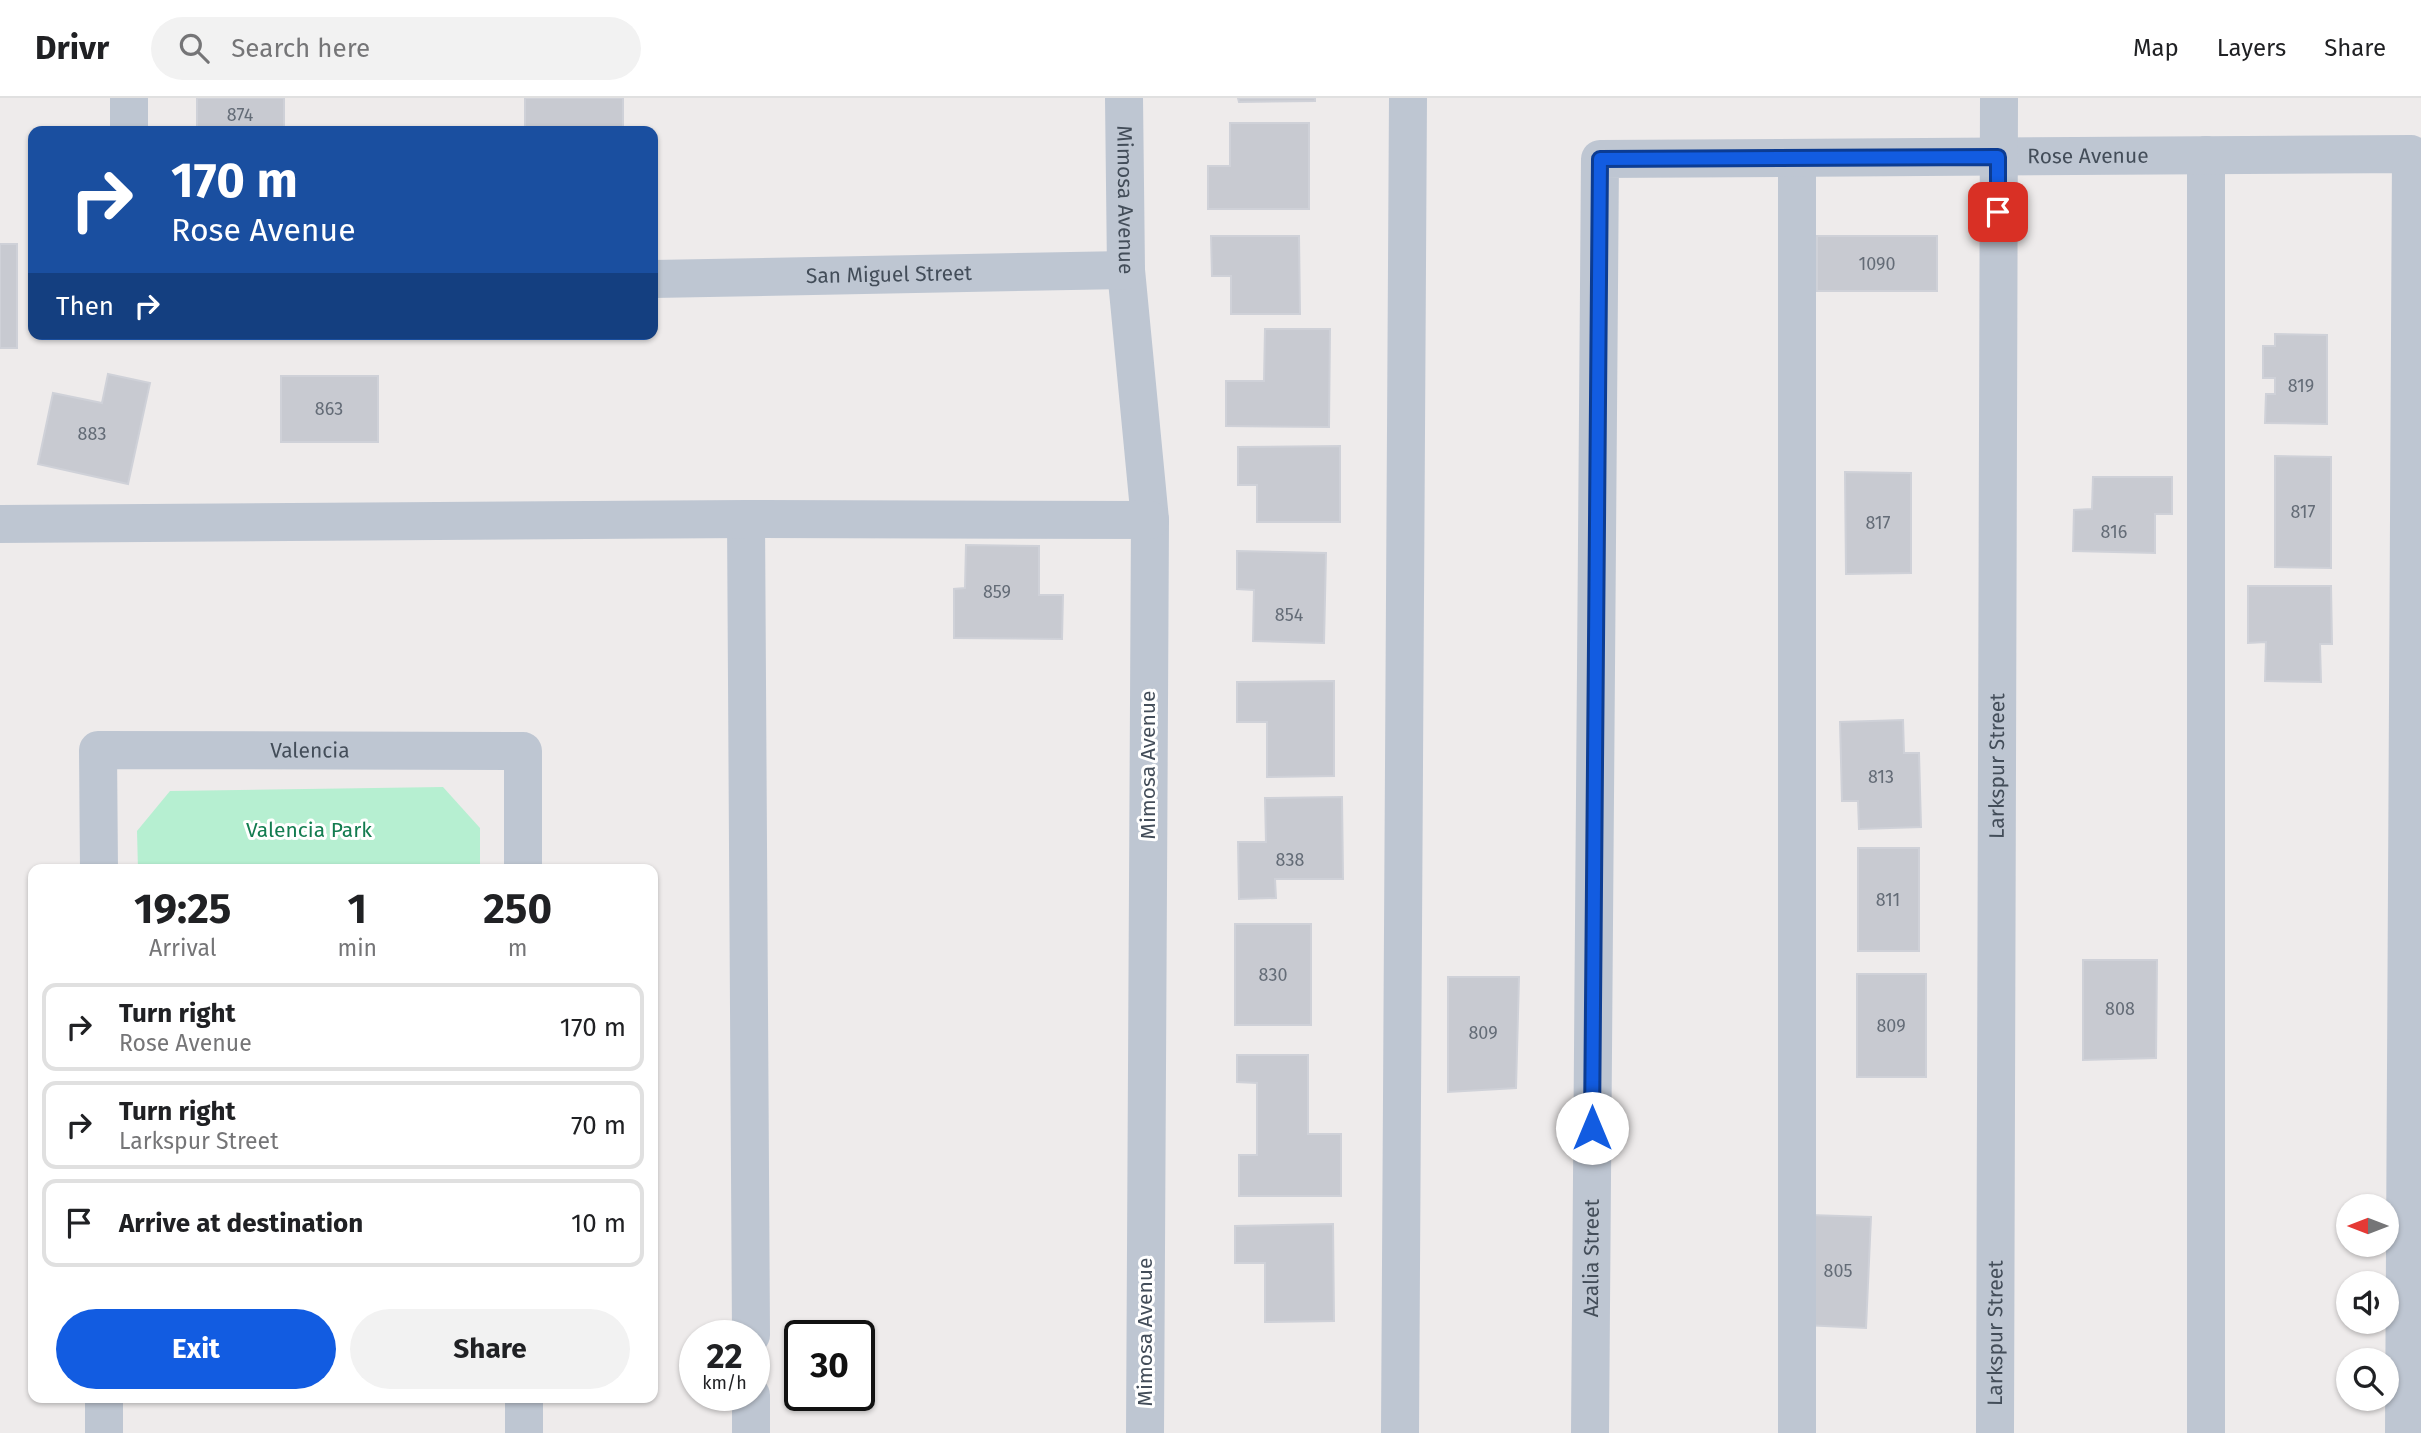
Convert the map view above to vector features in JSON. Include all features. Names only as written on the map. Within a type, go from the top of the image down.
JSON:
[{"type":"street","points":[[129,98],[129,126]]},
{"type":"street","name":"Mimosa Avenue","points":[[1124,98],[1126,270],[1150,520],[1145,1433]]},
{"type":"street","points":[[1400,1433],[1408,98]]},
{"type":"street","name":"Larkspur Street","points":[[1995,1433],[1999,98]]},
{"type":"street","name":"Rose Avenue","points":[[1600,159],[2410,154],[2404,1433]]},
{"type":"street","points":[[2206,155],[2206,1433]]},
{"type":"street","points":[[1797,158],[1797,1433]]},
{"type":"street","name":"Azalia Street","points":[[1590,1433],[1600,159]]},
{"type":"street","name":"San Miguel Street","points":[[658,279],[1126,270]]},
{"type":"street","points":[[0,524],[746,519],[1150,520]]},
{"type":"street","points":[[746,519],[751,1320]]},
{"type":"street","name":"Valencia","points":[[99,864],[98,750],[523,751],[523,864]]},
{"type":"street","points":[[104,1403],[104,1433]]},
{"type":"street","points":[[524,1403],[524,1433]]},
{"type":"street","points":[[751,1411],[751,1433]]},
{"type":"green space","name":"Valencia Park","points":[[443,787],[480,828],[480,864],[138,864],[137,831],[170,791]]},
{"type":"building","points":[[197,98],[284,98],[284,126],[197,126]]},
{"type":"building","points":[[525,98],[623,98],[623,126],[525,126]]},
{"type":"building","points":[[1238,98],[1315,98],[1315,101],[1239,102]]},
{"type":"building","points":[[1230,123],[1309,123],[1309,209],[1208,209],[1208,166],[1230,166]]},
{"type":"building","points":[[1211,236],[1299,236],[1300,314],[1231,314],[1231,276],[1212,276]]},
{"type":"building","points":[[1817,236],[1937,236],[1937,291],[1817,291]]},
{"type":"building","points":[[0,244],[17,244],[17,348],[0,348]]},
{"type":"building","points":[[1265,329],[1330,329],[1329,427],[1226,426],[1226,381],[1264,381]]},
{"type":"building","points":[[2275,334],[2327,335],[2327,424],[2265,423],[2266,394],[2275,394],[2275,378],[2263,378],[2263,346],[2275,346]]},
{"type":"building","points":[[108,374],[150,383],[128,484],[38,464],[53,393],[102,403]]},
{"type":"building","points":[[281,376],[378,376],[378,442],[281,442]]},
{"type":"building","points":[[1340,446],[1340,522],[1257,522],[1257,485],[1238,485],[1238,447]]},
{"type":"building","points":[[2275,456],[2331,457],[2331,568],[2275,567]]},
{"type":"building","points":[[1845,472],[1911,473],[1911,573],[1846,574]]},
{"type":"building","points":[[2093,477],[2172,477],[2172,514],[2155,514],[2155,553],[2073,551],[2074,510],[2092,509]]},
{"type":"building","points":[[966,545],[1039,546],[1039,595],[1063,595],[1062,639],[954,638],[954,589],[965,588]]},
{"type":"building","points":[[1237,551],[1326,553],[1324,643],[1253,641],[1254,590],[1237,589]]},
{"type":"building","points":[[2248,586],[2331,586],[2332,644],[2320,644],[2321,682],[2265,681],[2266,642],[2248,643]]},
{"type":"building","points":[[1334,681],[1334,776],[1267,777],[1267,722],[1237,722],[1237,682]]},
{"type":"building","points":[[1903,720],[1904,753],[1919,753],[1921,827],[1859,829],[1858,801],[1842,801],[1840,722]]},
{"type":"building","points":[[1342,797],[1343,879],[1275,879],[1276,898],[1239,899],[1238,842],[1266,842],[1265,798]]},
{"type":"building","points":[[1858,848],[1919,848],[1919,951],[1858,951]]},
{"type":"building","points":[[1235,924],[1311,924],[1311,1025],[1235,1025]]},
{"type":"building","points":[[2083,960],[2157,960],[2156,1058],[2083,1060]]},
{"type":"building","points":[[1857,974],[1926,974],[1926,1077],[1857,1077]]},
{"type":"building","points":[[1448,977],[1519,977],[1516,1088],[1448,1092]]},
{"type":"building","points":[[1237,1055],[1308,1055],[1308,1134],[1341,1134],[1341,1196],[1239,1196],[1239,1155],[1257,1155],[1257,1083],[1237,1082]]},
{"type":"building","points":[[1809,1215],[1871,1217],[1866,1328],[1804,1325]]},
{"type":"building","points":[[1333,1224],[1334,1321],[1265,1322],[1265,1263],[1235,1263],[1235,1226]]},
{"type":"route","points":[[1592,1128],[1600,159],[1998,157],[1998,212]]}]
